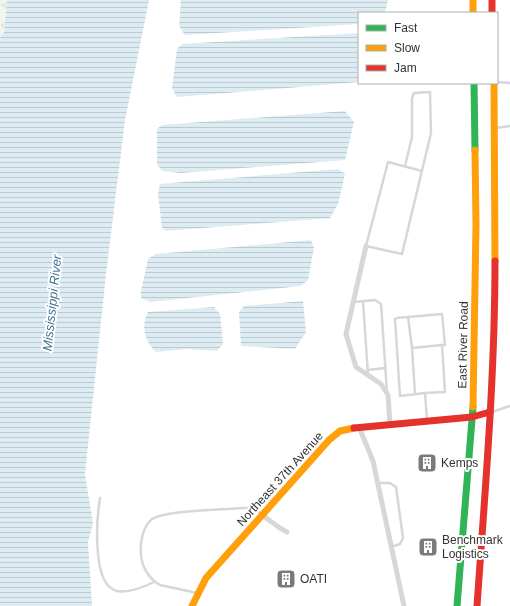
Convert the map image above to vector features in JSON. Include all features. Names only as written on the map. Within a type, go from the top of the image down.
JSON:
[{"type":"street","points":[[473,0],[473,12]]},
{"type":"street","points":[[492,0],[492,12]]},
{"type":"street","name":"East River Road","points":[[457,606],[472,417],[476,225],[474,84]]},
{"type":"street","points":[[477,606],[491,402],[495,307],[494,84]]},
{"type":"street","points":[[366,246],[347,330],[347,339],[356,367],[380,384],[388,394],[390,425]]},
{"type":"street","name":"Northeast 37th Avenue","points":[[192,606],[206,578],[334,435],[340,431],[359,427],[472,417],[490,412]]},
{"type":"street","points":[[359,427],[373,461],[404,606]]},
{"type":"street","points":[[262,514],[287,532]]},
{"type":"lane","points":[[498,82],[510,83]]},
{"type":"lane","points":[[405,166],[412,137],[412,98],[414,93],[430,92],[431,133],[422,171],[402,254],[366,246],[388,162],[422,171]]},
{"type":"lane","points":[[494,128],[510,126]]},
{"type":"lane","points":[[353,302],[375,300],[381,304],[388,394]]},
{"type":"lane","points":[[363,301],[368,376]]},
{"type":"lane","points":[[412,348],[442,345],[445,345],[442,314],[395,319],[400,396],[446,392],[442,345]]},
{"type":"lane","points":[[408,317],[415,394]]},
{"type":"lane","points":[[368,370],[386,368]]},
{"type":"lane","points":[[425,393],[427,422]]},
{"type":"lane","points":[[490,412],[510,406]]},
{"type":"lane","points":[[377,483],[390,483],[396,487],[403,538],[400,544],[391,547]]},
{"type":"lane","points":[[100,498],[96,526],[97,541],[100,572],[106,585],[111,589],[123,592],[134,590],[154,582]]},
{"type":"lane","points":[[198,593],[166,587],[154,582],[145,569],[140,550],[146,528],[152,519],[167,514],[242,508],[257,509],[262,514]]},
{"type":"green space","points":[[0,0],[7,0],[4,32],[0,38]]},
{"type":"water","name":"Mississippi River","points":[[7,0],[149,0],[125,120],[106,274],[85,474],[93,524],[88,542],[92,606],[0,606],[0,38],[4,32]]},
{"type":"water","points":[[181,0],[388,0],[385,12],[358,12],[358,24],[185,35],[179,26]]},
{"type":"water","points":[[358,33],[358,82],[177,97],[172,88],[177,49],[182,44]]},
{"type":"water","points":[[345,111],[354,122],[345,160],[181,173],[162,171],[157,164],[157,129],[162,125]]},
{"type":"water","points":[[338,169],[345,174],[338,204],[330,218],[166,231],[162,228],[158,194],[160,184]]},
{"type":"water","points":[[311,240],[314,248],[308,280],[301,286],[150,302],[141,298],[141,291],[148,259],[156,254]]},
{"type":"water","points":[[303,301],[306,332],[295,349],[241,346],[239,312],[244,306]]},
{"type":"water","points":[[214,307],[220,314],[223,344],[217,351],[186,349],[156,352],[146,338],[144,328],[148,312]]},
{"type":"traffic: fast","points":[[474,84],[475,150]]},
{"type":"traffic: fast","points":[[457,606],[473,407]]},
{"type":"traffic: slow","points":[[473,0],[473,12]]},
{"type":"traffic: slow","points":[[494,84],[495,261]]},
{"type":"traffic: slow","points":[[473,407],[476,225],[475,150]]},
{"type":"traffic: slow","points":[[192,606],[206,578],[329,440],[340,431],[354,428]]},
{"type":"traffic: jam","points":[[492,0],[492,12]]},
{"type":"traffic: jam","points":[[477,606],[491,390],[495,304],[495,261]]},
{"type":"traffic: jam","points":[[354,428],[472,417],[490,412]]},
{"type":"place","name":"Kemps","points":[[427,463]]},
{"type":"place","name":"Benchmark Logistics","points":[[428,547]]},
{"type":"place","name":"OATI","points":[[286,579]]}]
